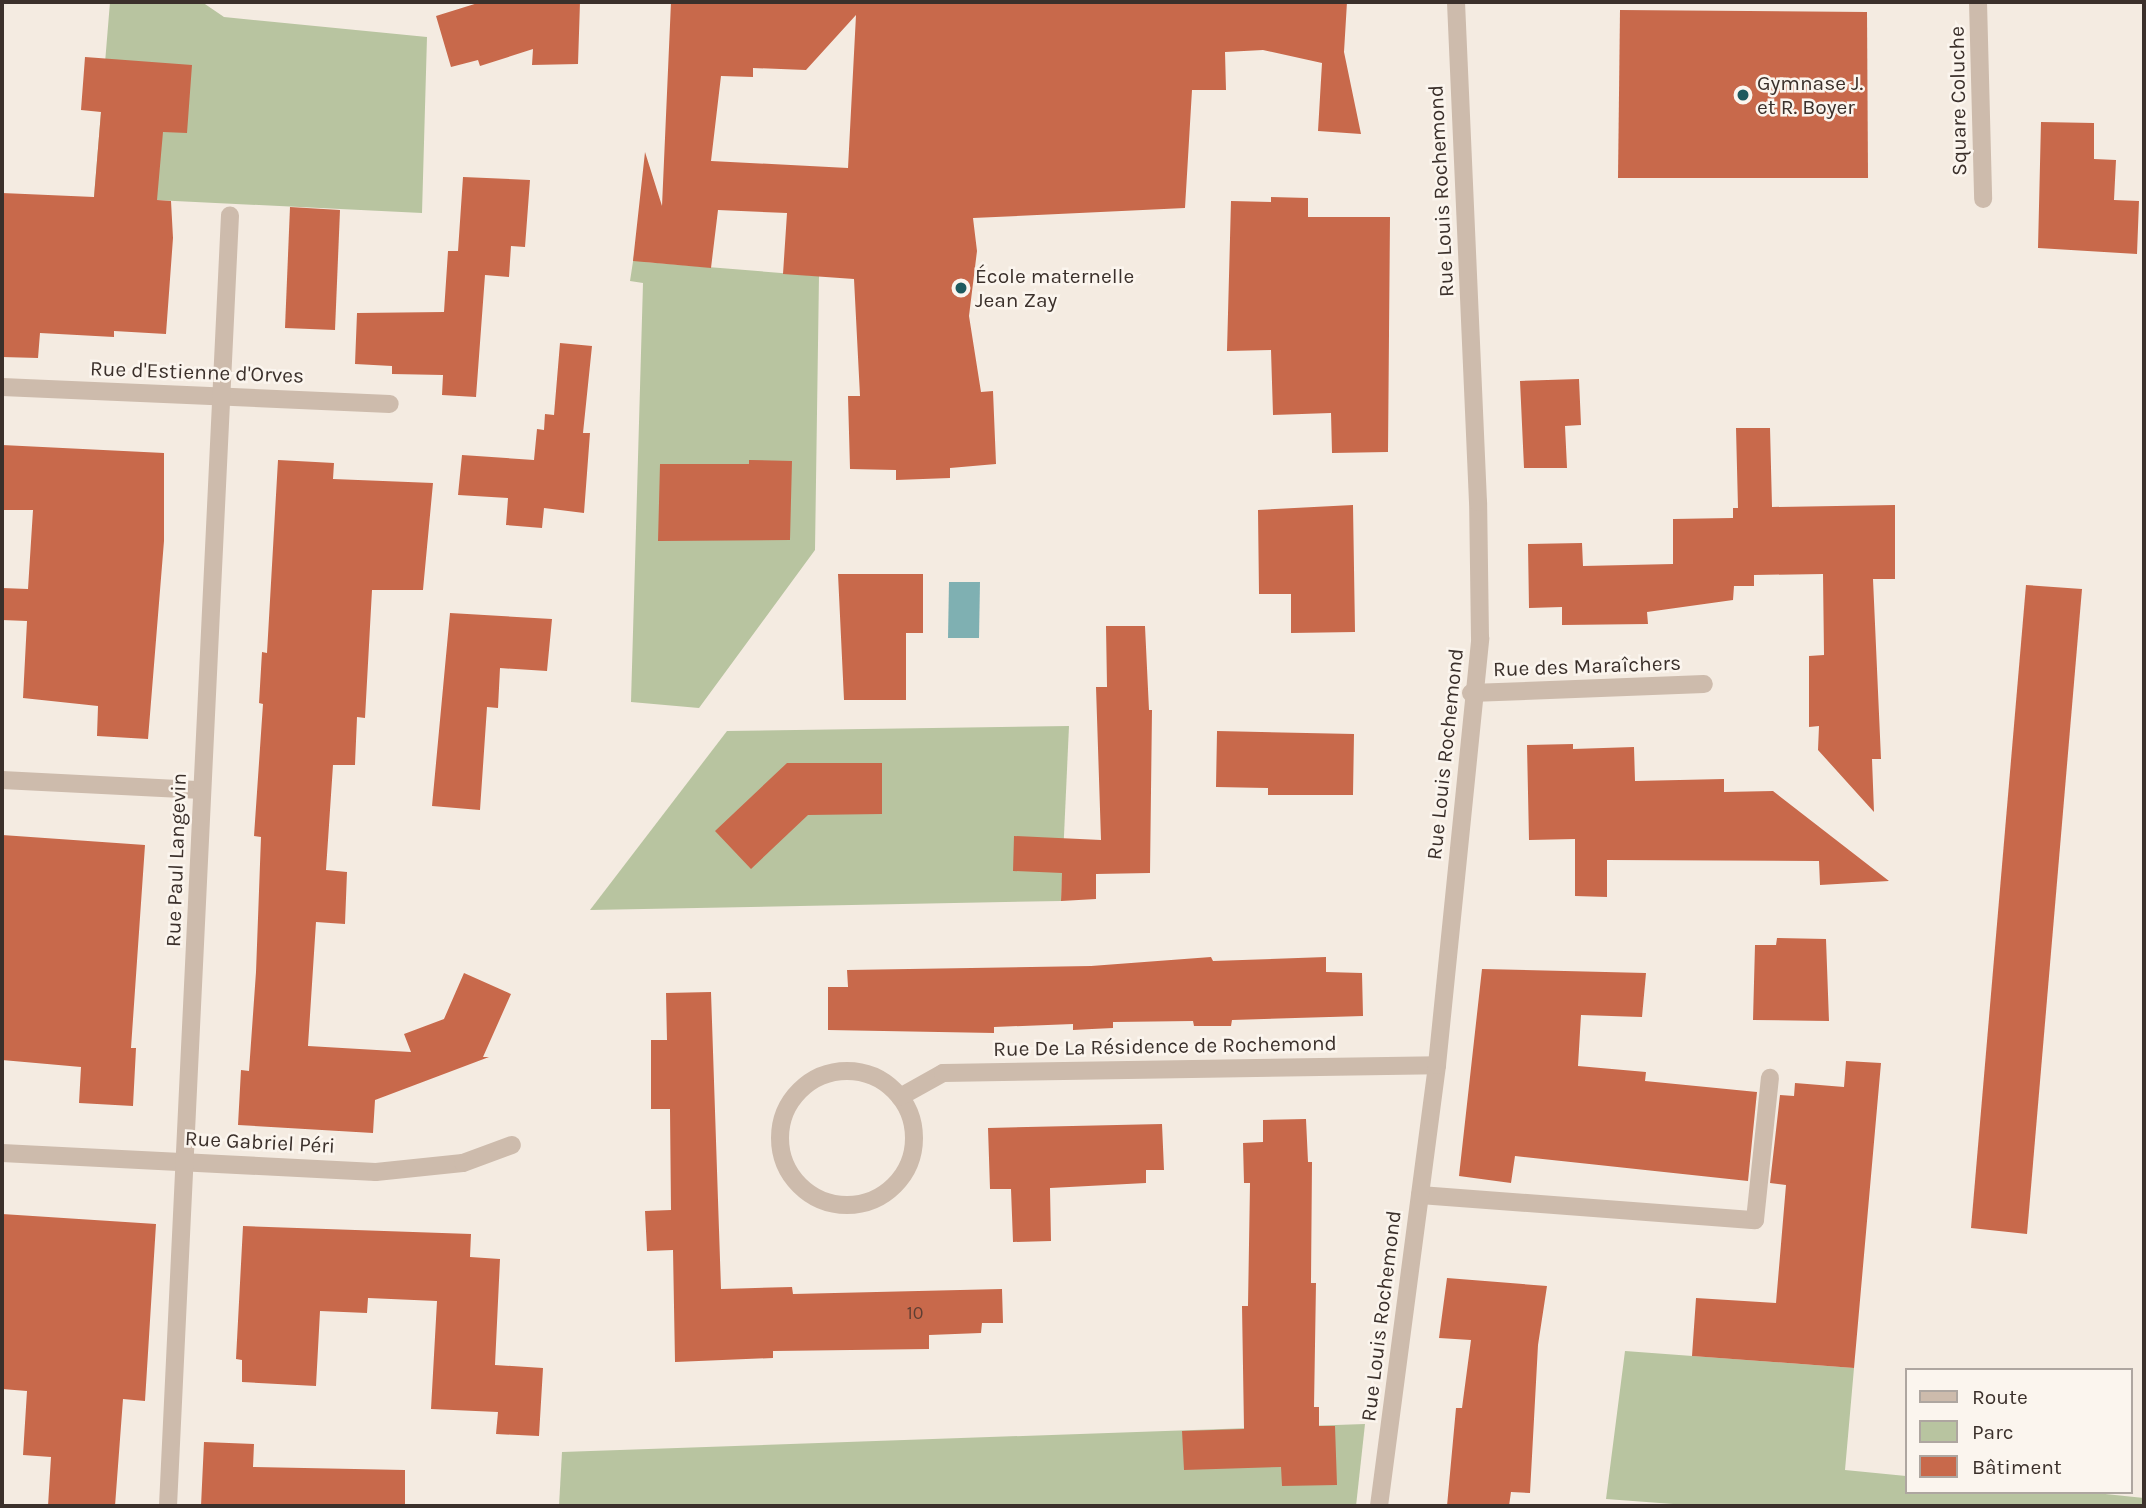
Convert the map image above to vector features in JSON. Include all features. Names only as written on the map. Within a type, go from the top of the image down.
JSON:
[{"type":"street","name":"Rue Louis Rochemond","points":[[1379,1506],[1437,1065],[1471,693],[1480,638],[1478,502],[1456,2]]},
{"type":"street","name":"Square Coluche","points":[[1978,2],[1983,199]]},
{"type":"street","name":"Rue Paul Langevin","points":[[168,1506],[188,1161],[202,790],[230,215]]},
{"type":"street","name":"Rue d'Estienne d'Orves","points":[[2,387],[390,404]]},
{"type":"street","name":"Rue des Maraîchers","points":[[1471,693],[1704,684]]},
{"type":"street","points":[[2,780],[202,790]]},
{"type":"street","name":"Rue De La Résidence de Rochemond","points":[[900,1097],[943,1073],[1437,1065]]},
{"type":"street","points":[[851,1070],[874,1075],[900,1097],[913,1125],[914,1147],[907,1169],[894,1187],[876,1199],[832,1204],[795,1181],[784,1161],[780,1140],[783,1117],[793,1097],[809,1082],[829,1073],[851,1070]]},
{"type":"street","points":[[1420,1195],[1755,1220],[1770,1078]]},
{"type":"street","name":"Rue Gabriel Péri","points":[[2,1153],[376,1172],[463,1163],[512,1145]]},
{"type":"green space","points":[[110,2],[202,2],[224,17],[427,37],[422,213],[94,197]]},
{"type":"green space","points":[[634,255],[645,262],[819,276],[815,550],[699,708],[631,702],[643,283],[630,281]]},
{"type":"green space","points":[[1069,726],[1061,901],[590,910],[727,731]]},
{"type":"green space","points":[[1625,1351],[1854,1368],[1845,1470],[1904,1476],[1904,1494],[2105,1494],[2144,1498],[2144,1506],[1700,1506],[1606,1499]]},
{"type":"green space","points":[[1365,1424],[1356,1506],[559,1506],[562,1452]]},
{"type":"water","points":[[949,582],[980,582],[979,638],[948,638]]},
{"type":"building","points":[[481,2],[580,2],[578,64],[532,65],[533,49],[480,66],[478,60],[451,67],[436,16]]},
{"type":"building","name":"École maternelle Jean Zay","points":[[671,2],[1347,2],[1344,52],[1361,134],[1318,131],[1322,63],[1263,50],[1225,52],[1226,90],[1192,90],[1185,208],[973,218],[977,251],[969,316],[981,392],[993,391],[996,464],[950,468],[950,478],[896,480],[896,470],[850,469],[848,396],[860,396],[854,279],[783,274],[787,213],[718,210],[711,268],[633,261],[645,152],[662,206]],"holes":[[[856,15],[848,168],[711,161],[721,76],[753,77],[753,68],[806,70]]]},
{"type":"building","name":"Gymnase J. et R. Boyer","points":[[1620,10],[1867,12],[1868,178],[1618,178]]},
{"type":"building","points":[[85,57],[192,65],[187,133],[163,132],[157,200],[171,201],[173,238],[166,334],[114,331],[114,337],[40,333],[38,358],[2,357],[2,193],[94,197],[101,112],[81,110]]},
{"type":"building","points":[[2041,122],[2094,123],[2094,159],[2116,160],[2114,200],[2139,201],[2137,254],[2038,248]]},
{"type":"building","points":[[463,177],[530,180],[525,247],[511,246],[509,277],[485,275],[476,397],[442,395],[443,375],[392,374],[392,366],[355,364],[357,313],[444,312],[448,251],[458,251]]},
{"type":"building","points":[[1271,197],[1308,198],[1308,217],[1390,217],[1388,452],[1332,453],[1331,413],[1273,415],[1271,350],[1227,351],[1231,201],[1271,202]]},
{"type":"building","points":[[290,207],[340,210],[335,330],[285,328]]},
{"type":"building","points":[[560,343],[592,346],[583,433],[590,433],[584,513],[544,508],[542,528],[506,525],[508,498],[458,495],[462,455],[534,460],[537,429],[544,430],[545,414],[554,415]]},
{"type":"building","points":[[1579,379],[1581,425],[1565,426],[1567,468],[1524,468],[1520,381]]},
{"type":"building","points":[[1736,428],[1770,428],[1772,507],[1895,505],[1895,579],[1873,579],[1881,759],[1872,759],[1874,812],[1818,750],[1819,726],[1809,727],[1809,656],[1824,655],[1823,574],[1754,575],[1754,586],[1734,586],[1733,600],[1647,612],[1648,624],[1562,625],[1562,607],[1529,608],[1528,544],[1582,543],[1583,566],[1673,564],[1673,519],[1733,518],[1733,508],[1738,508]]},
{"type":"building","points":[[2,445],[164,453],[164,541],[148,739],[97,736],[98,706],[23,698],[27,621],[2,620],[2,588],[28,589],[33,510],[2,510]]},
{"type":"building","points":[[278,460],[334,463],[333,479],[433,483],[423,590],[372,590],[365,718],[357,717],[355,765],[333,765],[326,870],[347,872],[345,924],[316,922],[308,1046],[411,1052],[404,1034],[444,1019],[464,973],[511,994],[483,1057],[489,1057],[375,1100],[373,1133],[238,1125],[241,1070],[249,1071],[256,972],[261,837],[254,836],[263,704],[259,703],[262,652],[267,653]]},
{"type":"building","points":[[749,460],[792,461],[790,540],[658,541],[660,464],[749,464]]},
{"type":"building","points":[[1353,505],[1355,632],[1291,633],[1291,594],[1259,594],[1258,510]]},
{"type":"building","points":[[838,574],[923,574],[923,633],[906,633],[906,700],[844,700]]},
{"type":"building","points":[[2026,585],[2082,589],[2027,1234],[1971,1228]]},
{"type":"building","points":[[450,613],[552,619],[547,671],[500,668],[498,708],[487,707],[480,810],[432,806]]},
{"type":"building","points":[[1106,626],[1145,626],[1149,710],[1152,710],[1150,873],[1096,874],[1096,899],[1061,901],[1062,873],[1013,871],[1014,836],[1101,840],[1096,687],[1107,687]]},
{"type":"building","points":[[1217,731],[1354,734],[1353,795],[1268,795],[1268,788],[1216,787]]},
{"type":"building","points":[[1573,744],[1573,749],[1634,747],[1635,781],[1724,779],[1724,792],[1773,791],[1889,881],[1820,885],[1819,861],[1607,860],[1607,897],[1575,896],[1575,839],[1529,840],[1527,745]]},
{"type":"building","points":[[787,763],[882,763],[882,814],[808,815],[751,869],[715,831]]},
{"type":"building","points":[[2,835],[145,845],[131,1048],[136,1048],[133,1106],[79,1103],[81,1067],[2,1060]]},
{"type":"building","points":[[1777,938],[1826,939],[1829,1021],[1753,1020],[1755,945],[1776,945]]},
{"type":"building","points":[[1211,957],[1213,961],[1326,957],[1326,972],[1362,973],[1363,1016],[1232,1020],[1231,1026],[1194,1026],[1193,1021],[1113,1022],[1113,1028],[1073,1030],[1073,1024],[994,1027],[994,1033],[828,1030],[828,987],[848,987],[847,970],[1091,966]]},
{"type":"building","points":[[1482,969],[1646,973],[1642,1017],[1581,1015],[1578,1066],[1646,1072],[1645,1081],[1757,1092],[1748,1181],[1515,1156],[1511,1183],[1459,1176]]},
{"type":"building","points":[[711,992],[721,1289],[792,1287],[793,1294],[1002,1289],[1003,1323],[982,1323],[981,1333],[929,1335],[929,1349],[773,1351],[773,1358],[675,1362],[673,1250],[647,1251],[645,1211],[671,1210],[670,1109],[651,1109],[651,1040],[667,1040],[666,993]]},
{"type":"building","points":[[1846,1061],[1881,1063],[1854,1368],[1692,1356],[1696,1298],[1776,1303],[1786,1185],[1770,1183],[1780,1095],[1794,1096],[1795,1083],[1844,1087]]},
{"type":"building","points":[[1306,1119],[1308,1162],[1312,1162],[1311,1283],[1316,1283],[1314,1407],[1319,1407],[1319,1426],[1335,1426],[1337,1485],[1282,1486],[1281,1467],[1184,1470],[1182,1431],[1244,1429],[1242,1306],[1248,1306],[1250,1183],[1244,1183],[1243,1143],[1263,1142],[1263,1120]]},
{"type":"building","points":[[1162,1124],[1164,1170],[1146,1170],[1146,1183],[1050,1188],[1051,1241],[1013,1242],[1011,1189],[990,1189],[988,1128]]},
{"type":"building","points":[[2,1214],[156,1224],[145,1401],[123,1399],[115,1506],[48,1506],[51,1457],[23,1455],[27,1391],[2,1389]]},
{"type":"building","points":[[243,1226],[471,1234],[470,1257],[500,1259],[495,1365],[543,1368],[539,1436],[496,1434],[498,1412],[431,1409],[437,1301],[368,1298],[367,1313],[320,1311],[316,1386],[242,1382],[242,1360],[236,1359]]},
{"type":"building","points":[[1447,1278],[1547,1286],[1538,1345],[1530,1493],[1511,1492],[1509,1506],[1447,1506],[1456,1408],[1462,1408],[1471,1340],[1439,1338]]},
{"type":"building","points":[[204,1442],[254,1444],[253,1467],[405,1470],[405,1506],[201,1506]]},
{"type":"place","name":"Gymnase J. et R. Boyer","points":[[1743,95]]},
{"type":"place","name":"École maternelle Jean Zay","points":[[961,288]]}]
